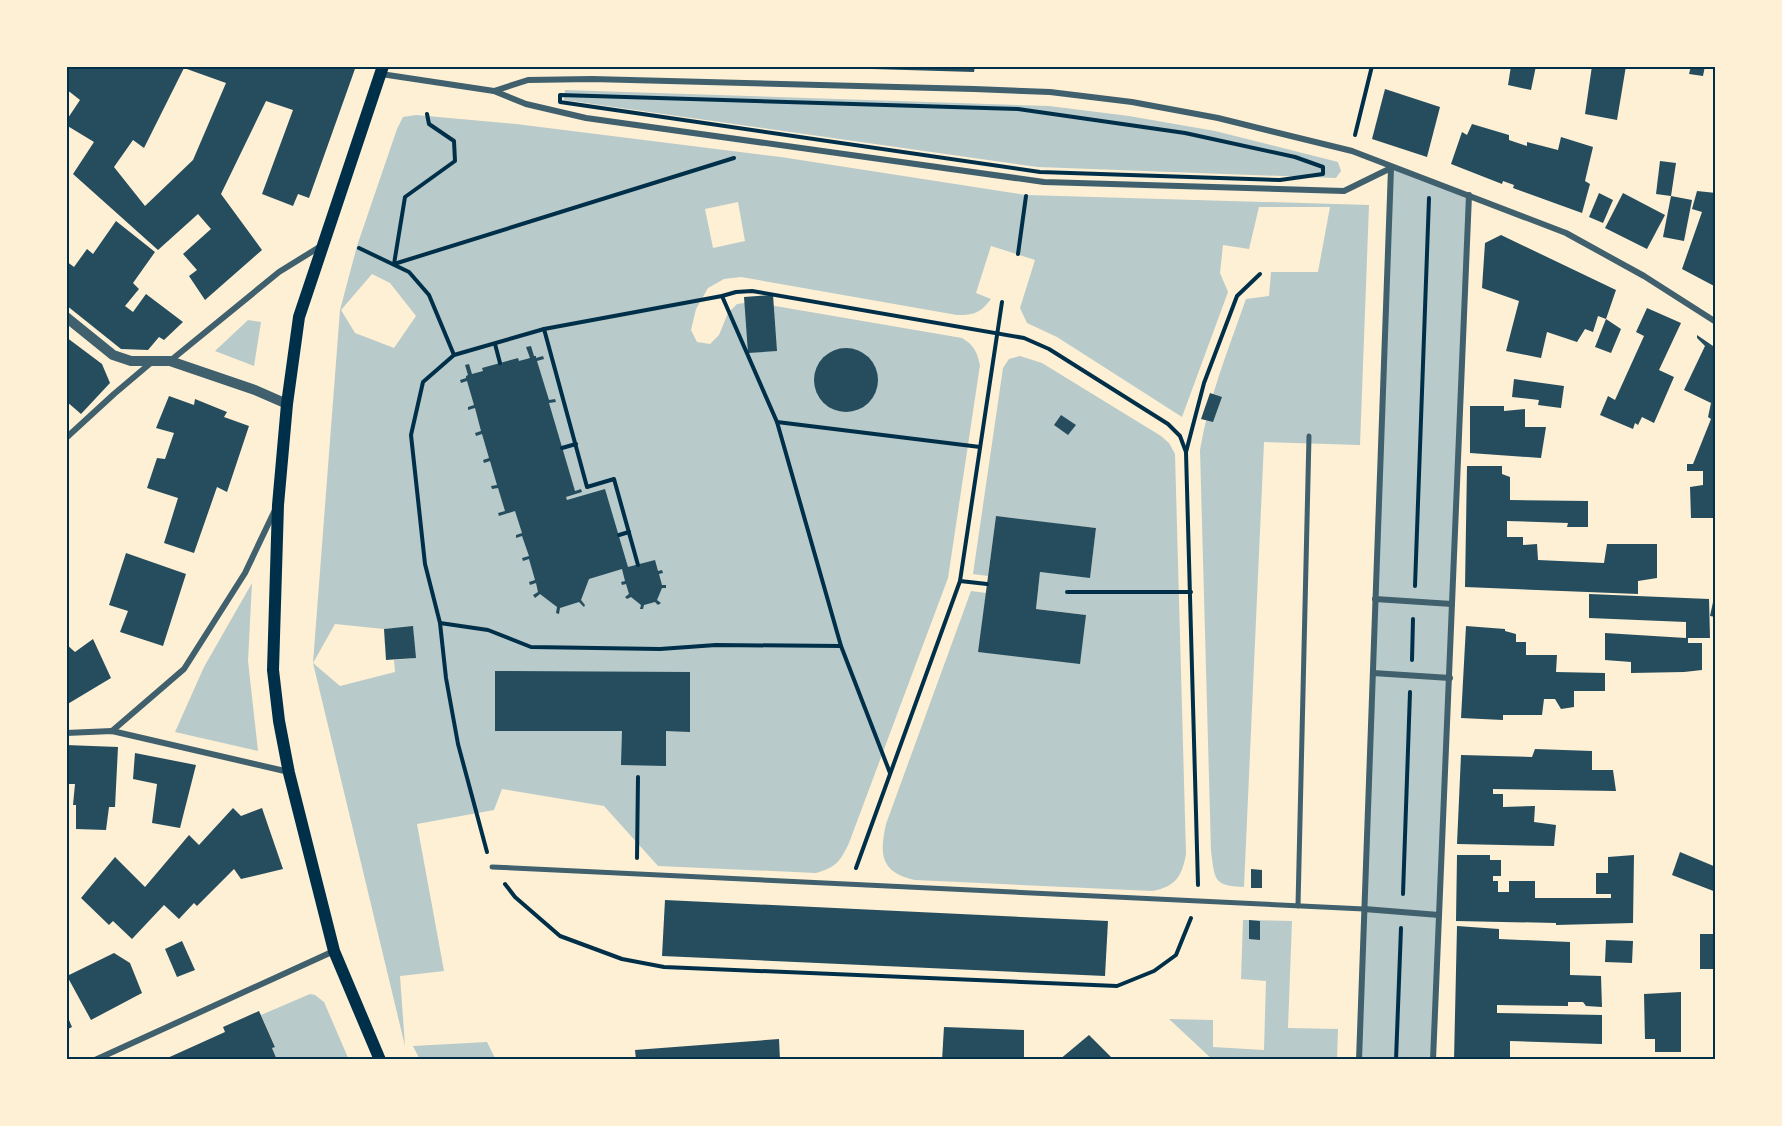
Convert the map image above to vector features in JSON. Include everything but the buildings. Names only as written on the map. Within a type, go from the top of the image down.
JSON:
[{"type":"main road","points":[[380,1060],[334,951],[289,772],[279,721],[273,670],[278,505],[298,316],[382,70]]},
{"type":"street","points":[[382,70],[494,91],[526,104],[586,118],[1044,182],[1344,191],[1391,168]]},
{"type":"street","points":[[494,91],[528,80],[592,79],[1050,92],[1132,102],[1218,118],[1352,152],[1566,233],[1644,276],[1716,322]]},
{"type":"street","points":[[1359,1060],[1391,168]]},
{"type":"street","points":[[1433,1060],[1469,195]]},
{"type":"street","points":[[170,361],[279,272],[321,246]]},
{"type":"street","points":[[66,317],[113,355],[130,361],[170,361],[255,390],[287,404]]},
{"type":"street","points":[[66,438],[154,360]]},
{"type":"street","points":[[1298,906],[1309,436]]},
{"type":"street","points":[[112,731],[184,669],[245,573],[278,505]]},
{"type":"street","points":[[1376,599],[1452,603]]},
{"type":"street","points":[[1372,673],[1450,678]]},
{"type":"street","points":[[66,733],[112,731],[289,772]]},
{"type":"street","points":[[492,867],[1364,909],[1439,915]]},
{"type":"street","points":[[95,1060],[334,951]]},
{"type":"path","points":[[1353,145],[1371,66]]},
{"type":"path","points":[[560,95],[1018,109],[1185,133],[1295,158],[1323,167],[1323,174],[1280,180],[1040,172],[560,102],[560,95]]},
{"type":"path","points":[[394,264],[405,197],[454,161],[454,141],[444,132],[429,124],[427,114]]},
{"type":"path","points":[[394,264],[735,158]]},
{"type":"path","points":[[1018,254],[1028,180]]},
{"type":"path","points":[[1414,593],[1430,182]]},
{"type":"path","points":[[359,248],[409,272],[429,295],[454,355]]},
{"type":"path","points":[[1186,452],[1179,436],[1168,424],[1048,349],[1024,338],[752,291],[736,292],[544,330],[454,355],[423,382],[411,435],[425,564],[440,623],[446,678],[458,744],[492,867],[515,897],[560,936],[622,959],[664,967],[1117,986],[1154,970],[1176,955],[1199,901],[1186,452],[1204,383],[1237,296],[1260,274]]},
{"type":"path","points":[[722,296],[777,422],[841,646],[890,772]]},
{"type":"path","points":[[850,884],[960,581],[1002,302]]},
{"type":"path","points":[[544,330],[587,487],[614,479],[638,565]]},
{"type":"path","points":[[495,344],[500,363]]},
{"type":"path","points":[[777,422],[980,447]]},
{"type":"path","points":[[562,448],[576,444]]},
{"type":"path","points":[[619,535],[629,532]]},
{"type":"path","points":[[960,581],[987,584]]},
{"type":"path","points":[[1067,592],[1191,592]]},
{"type":"path","points":[[1412,668],[1413,617]]},
{"type":"path","points":[[440,623],[488,630],[531,647],[660,649],[716,645],[841,646]]},
{"type":"path","points":[[1402,903],[1411,682]]},
{"type":"path","points":[[636,874],[638,777]]},
{"type":"path","points":[[1396,1060],[1402,919]]},
{"type":"shaded area","points":[[565,90],[1049,106],[1129,116],[1215,131],[1338,162],[1341,171],[1336,178],[1038,167],[564,100]]},
{"type":"shaded area","points":[[416,115],[516,124],[781,157],[1026,195],[1369,205],[1360,445],[1264,442],[1244,887],[1226,885],[1217,880],[1211,851],[1200,450],[1214,392],[1246,299],[1269,296],[1271,272],[1318,272],[1330,207],[1259,207],[1249,249],[1223,245],[1220,273],[1228,292],[1182,417],[1057,337],[1027,323],[1020,308],[1035,260],[991,246],[976,293],[991,299],[977,312],[968,314],[957,315],[741,277],[724,279],[708,288],[696,309],[691,330],[697,342],[710,344],[719,335],[728,313],[737,304],[752,302],[962,338],[974,349],[980,365],[948,578],[849,843],[837,863],[816,873],[658,866],[604,806],[502,789],[494,810],[417,824],[444,971],[400,976],[405,1046],[313,663],[340,310],[357,246],[403,117]],"holes":[[[738,202],[745,241],[713,248],[705,209]],[[372,274],[390,283],[416,316],[394,348],[355,333],[341,310]],[[335,624],[384,629],[413,627],[415,658],[394,660],[395,672],[340,686],[313,663]]]},
{"type":"shaded area","points":[[1391,168],[1469,195],[1433,1060],[1359,1060]]},
{"type":"shaded area","points":[[248,320],[261,322],[254,366],[215,351]]},
{"type":"shaded area","points":[[1020,356],[1042,363],[1161,436],[1169,443],[1175,454],[1186,854],[1180,875],[1172,884],[1160,889],[1152,891],[915,880],[895,872],[885,861],[883,854],[886,824],[971,591],[986,593],[979,652],[1086,615],[1036,609],[1040,572],[1090,577],[1096,528],[996,517],[988,576],[973,574],[1003,368],[1009,359]]},
{"type":"shaded area","points":[[252,583],[248,661],[258,751],[175,732],[204,667]]},
{"type":"shaded area","points":[[1243,920],[1292,921],[1288,1028],[1338,1029],[1337,1060],[1213,1060],[1169,1019],[1213,1020],[1213,1047],[1264,1050],[1266,981],[1241,979]]},
{"type":"shaded area","points":[[310,994],[324,1002],[349,1060],[277,1060],[272,1048],[275,1046],[261,1015]]},
{"type":"shaded area","points":[[487,1042],[496,1060],[420,1060],[413,1046]]}]
